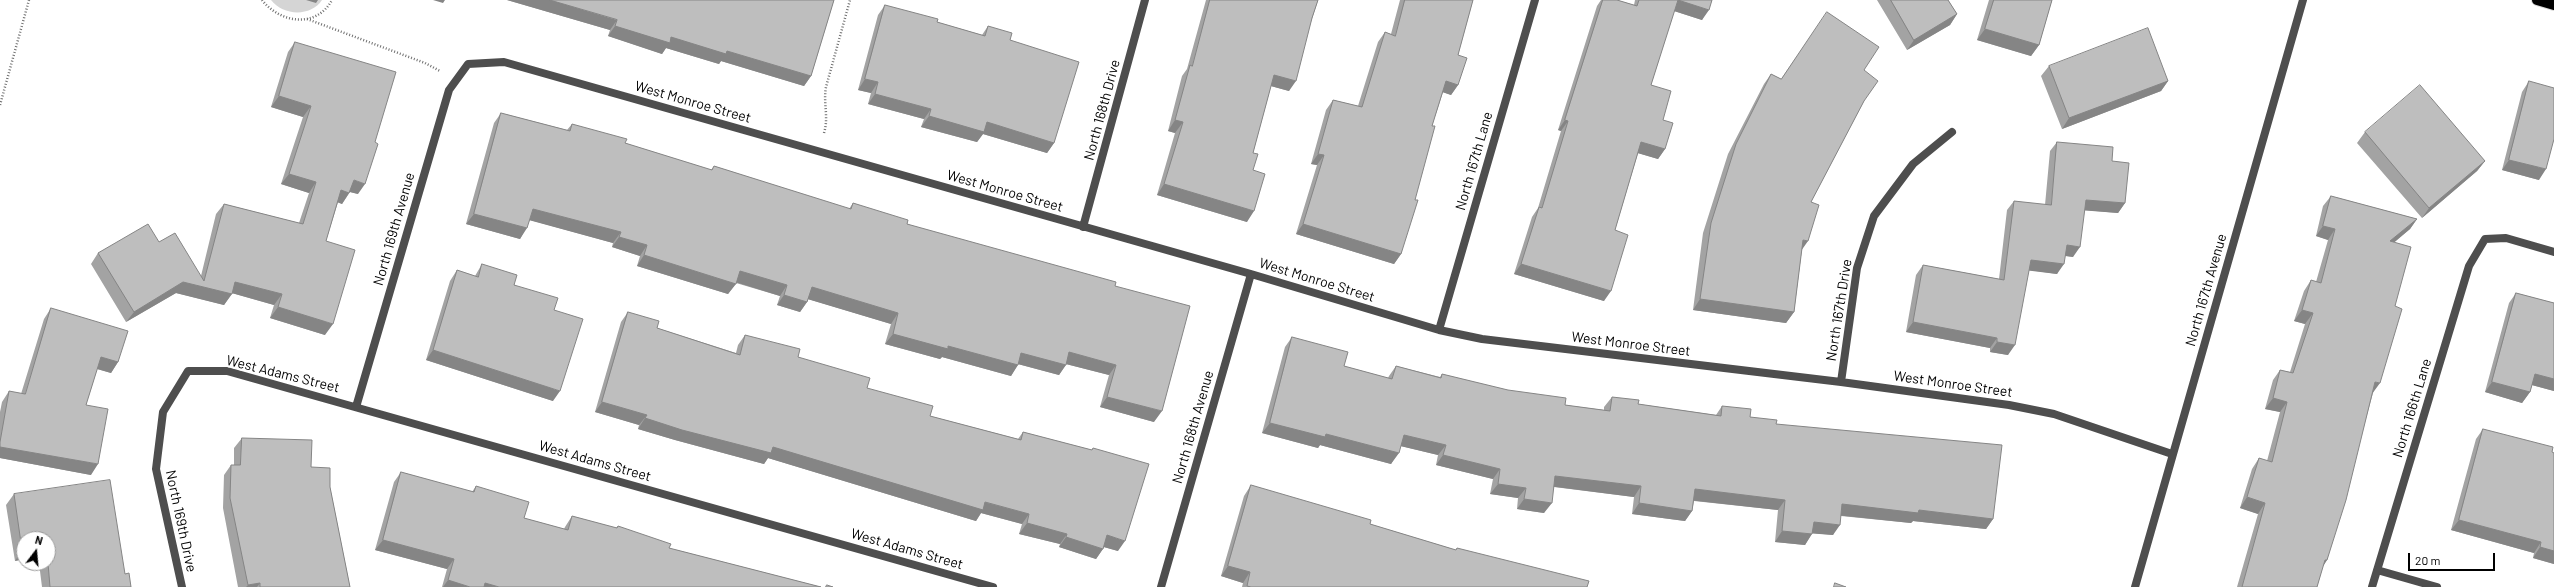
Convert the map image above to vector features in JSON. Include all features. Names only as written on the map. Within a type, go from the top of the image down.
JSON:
[{"type":"main road","points":[[2537,0],[2554,5]]},
{"type":"street","name":"North 168th Drive","points":[[1083,227],[1145,0]]},
{"type":"street","name":"North 167th Lane","points":[[1439,330],[1535,0]]},
{"type":"street","name":"North 167th Avenue","points":[[2135,587],[2303,0]]},
{"type":"street","name":"West Monroe Street","points":[[468,64],[504,62],[1251,274],[1439,330],[1482,339],[1841,382],[2009,405],[2054,414],[2172,454]]},
{"type":"street","name":"North 169th Avenue","points":[[356,407],[449,90],[468,64]]},
{"type":"street","name":"North 167th Drive","points":[[1841,382],[1857,268],[1874,216],[1913,164],[1952,132]]},
{"type":"street","name":"North 166th Lane","points":[[2372,587],[2469,266],[2485,239],[2506,238],[2554,252]]},
{"type":"street","name":"North 168th Avenue","points":[[1161,587],[1251,274]]},
{"type":"street","name":"West Adams Street","points":[[188,371],[227,371],[993,587]]},
{"type":"street","name":"North 169th Drive","points":[[182,587],[156,469],[163,412],[188,371]]},
{"type":"street","points":[[2377,570],[2437,587]]},
{"type":"path","points":[[0,105],[29,0]]},
{"type":"path","points":[[262,0],[270,10],[281,17],[294,20],[307,19],[319,14],[332,0]]},
{"type":"path","points":[[817,151],[827,116],[824,96],[850,0]]},
{"type":"path","points":[[307,19],[315,24],[357,37],[425,63],[456,80]]},
{"type":"shaded area","points":[[271,0],[322,0],[317,6],[304,12],[290,12],[282,9]]},
{"type":"building","points":[[550,0],[834,0],[811,76],[727,51],[726,54],[671,37],[670,43],[615,26],[617,20]]},
{"type":"building","points":[[1210,0],[1318,0],[1296,81],[1274,75],[1253,153],[1258,154],[1253,170],[1265,174],[1254,211],[1164,184],[1183,122],[1175,120]]},
{"type":"building","points":[[1405,0],[1473,0],[1458,55],[1467,58],[1458,85],[1446,81],[1432,126],[1435,126],[1415,200],[1418,200],[1401,254],[1303,224],[1324,155],[1318,154],[1333,100],[1362,107],[1385,32],[1395,36]]},
{"type":"building","points":[[1603,0],[1617,0],[1637,6],[1639,0],[1678,0],[1651,85],[1671,91],[1663,120],[1673,123],[1665,149],[1641,142],[1615,230],[1628,235],[1611,291],[1521,264],[1539,207],[1542,208],[1568,121],[1565,120]]},
{"type":"building","points":[[1678,0],[1712,0],[1709,10]]},
{"type":"building","points":[[1891,0],[1948,0],[1957,14],[1914,40]]},
{"type":"building","points":[[1994,0],[2052,0],[2039,45],[1985,29]]},
{"type":"building","points":[[885,5],[938,19],[937,22],[985,36],[988,26],[1012,33],[1010,40],[1079,62],[1054,143],[987,122],[984,132],[929,116],[931,109],[875,94],[878,82],[865,79]]},
{"type":"building","points":[[1827,12],[1879,47],[1864,70],[1878,81],[1864,101],[1811,202],[1819,205],[1808,241],[1803,240],[1794,312],[1700,299],[1711,223],[1736,144],[1771,74],[1781,79]]},
{"type":"building","points":[[2148,28],[2168,81],[2069,118],[2049,66]]},
{"type":"building","points":[[295,42],[396,72],[375,142],[378,144],[365,184],[354,180],[349,193],[341,190],[326,241],[355,250],[333,324],[278,307],[282,294],[235,282],[232,294],[183,282],[134,312],[98,253],[148,224],[159,242],[175,233],[204,281],[224,204],[303,224],[316,182],[289,174],[311,106],[279,96]]},
{"type":"building","points":[[2529,81],[2554,88],[2554,139],[2546,169],[2509,160]]},
{"type":"building","points":[[2420,85],[2485,161],[2429,208],[2365,132]]},
{"type":"building","points":[[501,113],[570,131],[572,124],[627,139],[625,143],[712,170],[714,166],[851,209],[853,203],[908,220],[907,224],[1116,282],[1115,286],[1190,306],[1162,411],[1107,397],[1116,365],[1069,352],[1066,365],[1021,353],[1018,365],[948,346],[948,349],[893,334],[898,313],[812,287],[807,302],[784,295],[787,285],[740,271],[736,284],[644,255],[647,245],[619,237],[621,232],[533,209],[527,228],[474,214]]},
{"type":"building","points":[[2057,142],[2113,147],[2112,161],[2129,163],[2125,203],[2086,200],[2080,247],[2067,245],[2064,264],[2031,260],[2015,345],[1997,342],[1997,338],[1913,322],[1923,265],[2004,280],[2014,201],[2051,205]]},
{"type":"building","points":[[2331,196],[2417,219],[2390,241],[2411,247],[2395,306],[2402,309],[2380,383],[2375,382],[2346,500],[2317,587],[2242,587],[2265,503],[2247,497],[2259,458],[2272,462],[2287,402],[2273,398],[2280,370],[2293,373],[2313,313],[2302,310],[2311,280],[2321,283],[2335,229],[2323,226]]},
{"type":"building","points":[[482,264],[517,275],[514,285],[558,298],[554,310],[583,319],[560,391],[433,350],[457,270],[478,277]]},
{"type":"building","points":[[2516,293],[2554,303],[2554,379],[2535,374],[2530,392],[2492,382]]},
{"type":"building","points":[[51,308],[128,331],[118,362],[101,357],[86,405],[108,409],[98,464],[0,447],[9,391],[25,394]]},
{"type":"building","points":[[628,312],[659,321],[657,328],[740,355],[745,335],[800,349],[798,357],[870,378],[867,388],[933,406],[930,416],[1021,440],[1023,432],[1092,450],[1093,448],[1149,464],[1125,541],[1107,535],[1103,549],[1066,537],[1067,534],[1027,523],[1029,514],[985,502],[983,510],[773,447],[771,453],[682,430],[645,418],[647,415],[602,402]]},
{"type":"building","points":[[1292,337],[1348,352],[1344,366],[1392,379],[1396,366],[1441,378],[1442,374],[1508,390],[1566,398],[1565,405],[1610,411],[1612,397],[1639,400],[1638,404],[1721,416],[1722,406],[1751,409],[1750,417],[1777,420],[1776,424],[2002,445],[1993,519],[1919,510],[1918,513],[1842,504],[1840,525],[1814,522],[1812,534],[1782,531],[1785,500],[1695,489],[1692,511],[1639,503],[1641,486],[1555,476],[1552,503],[1524,499],[1526,488],[1498,484],[1500,469],[1443,455],[1446,445],[1404,435],[1399,453],[1326,434],[1325,437],[1270,423]]},
{"type":"building","points":[[2483,429],[2553,447],[2554,551],[2540,547],[2541,542],[2459,520]]},
{"type":"building","points":[[242,438],[312,440],[311,467],[330,468],[330,487],[350,587],[260,587],[260,583],[248,585],[230,498],[231,465],[240,465]]},
{"type":"building","points":[[401,472],[474,492],[476,486],[529,502],[524,518],[568,530],[572,516],[617,528],[618,526],[671,544],[669,548],[821,587],[499,587],[485,583],[484,587],[470,587],[448,580],[454,559],[383,540]]},
{"type":"building","points":[[110,480],[125,574],[129,573],[131,587],[50,587],[49,571],[56,571],[56,531],[19,531],[14,494]]},
{"type":"building","points":[[1251,485],[1371,520],[1370,524],[1456,550],[1457,548],[1589,581],[1587,587],[1247,586],[1250,572],[1228,566]]},
{"type":"building","points":[[1835,583],[1846,587],[1834,587]]}]
